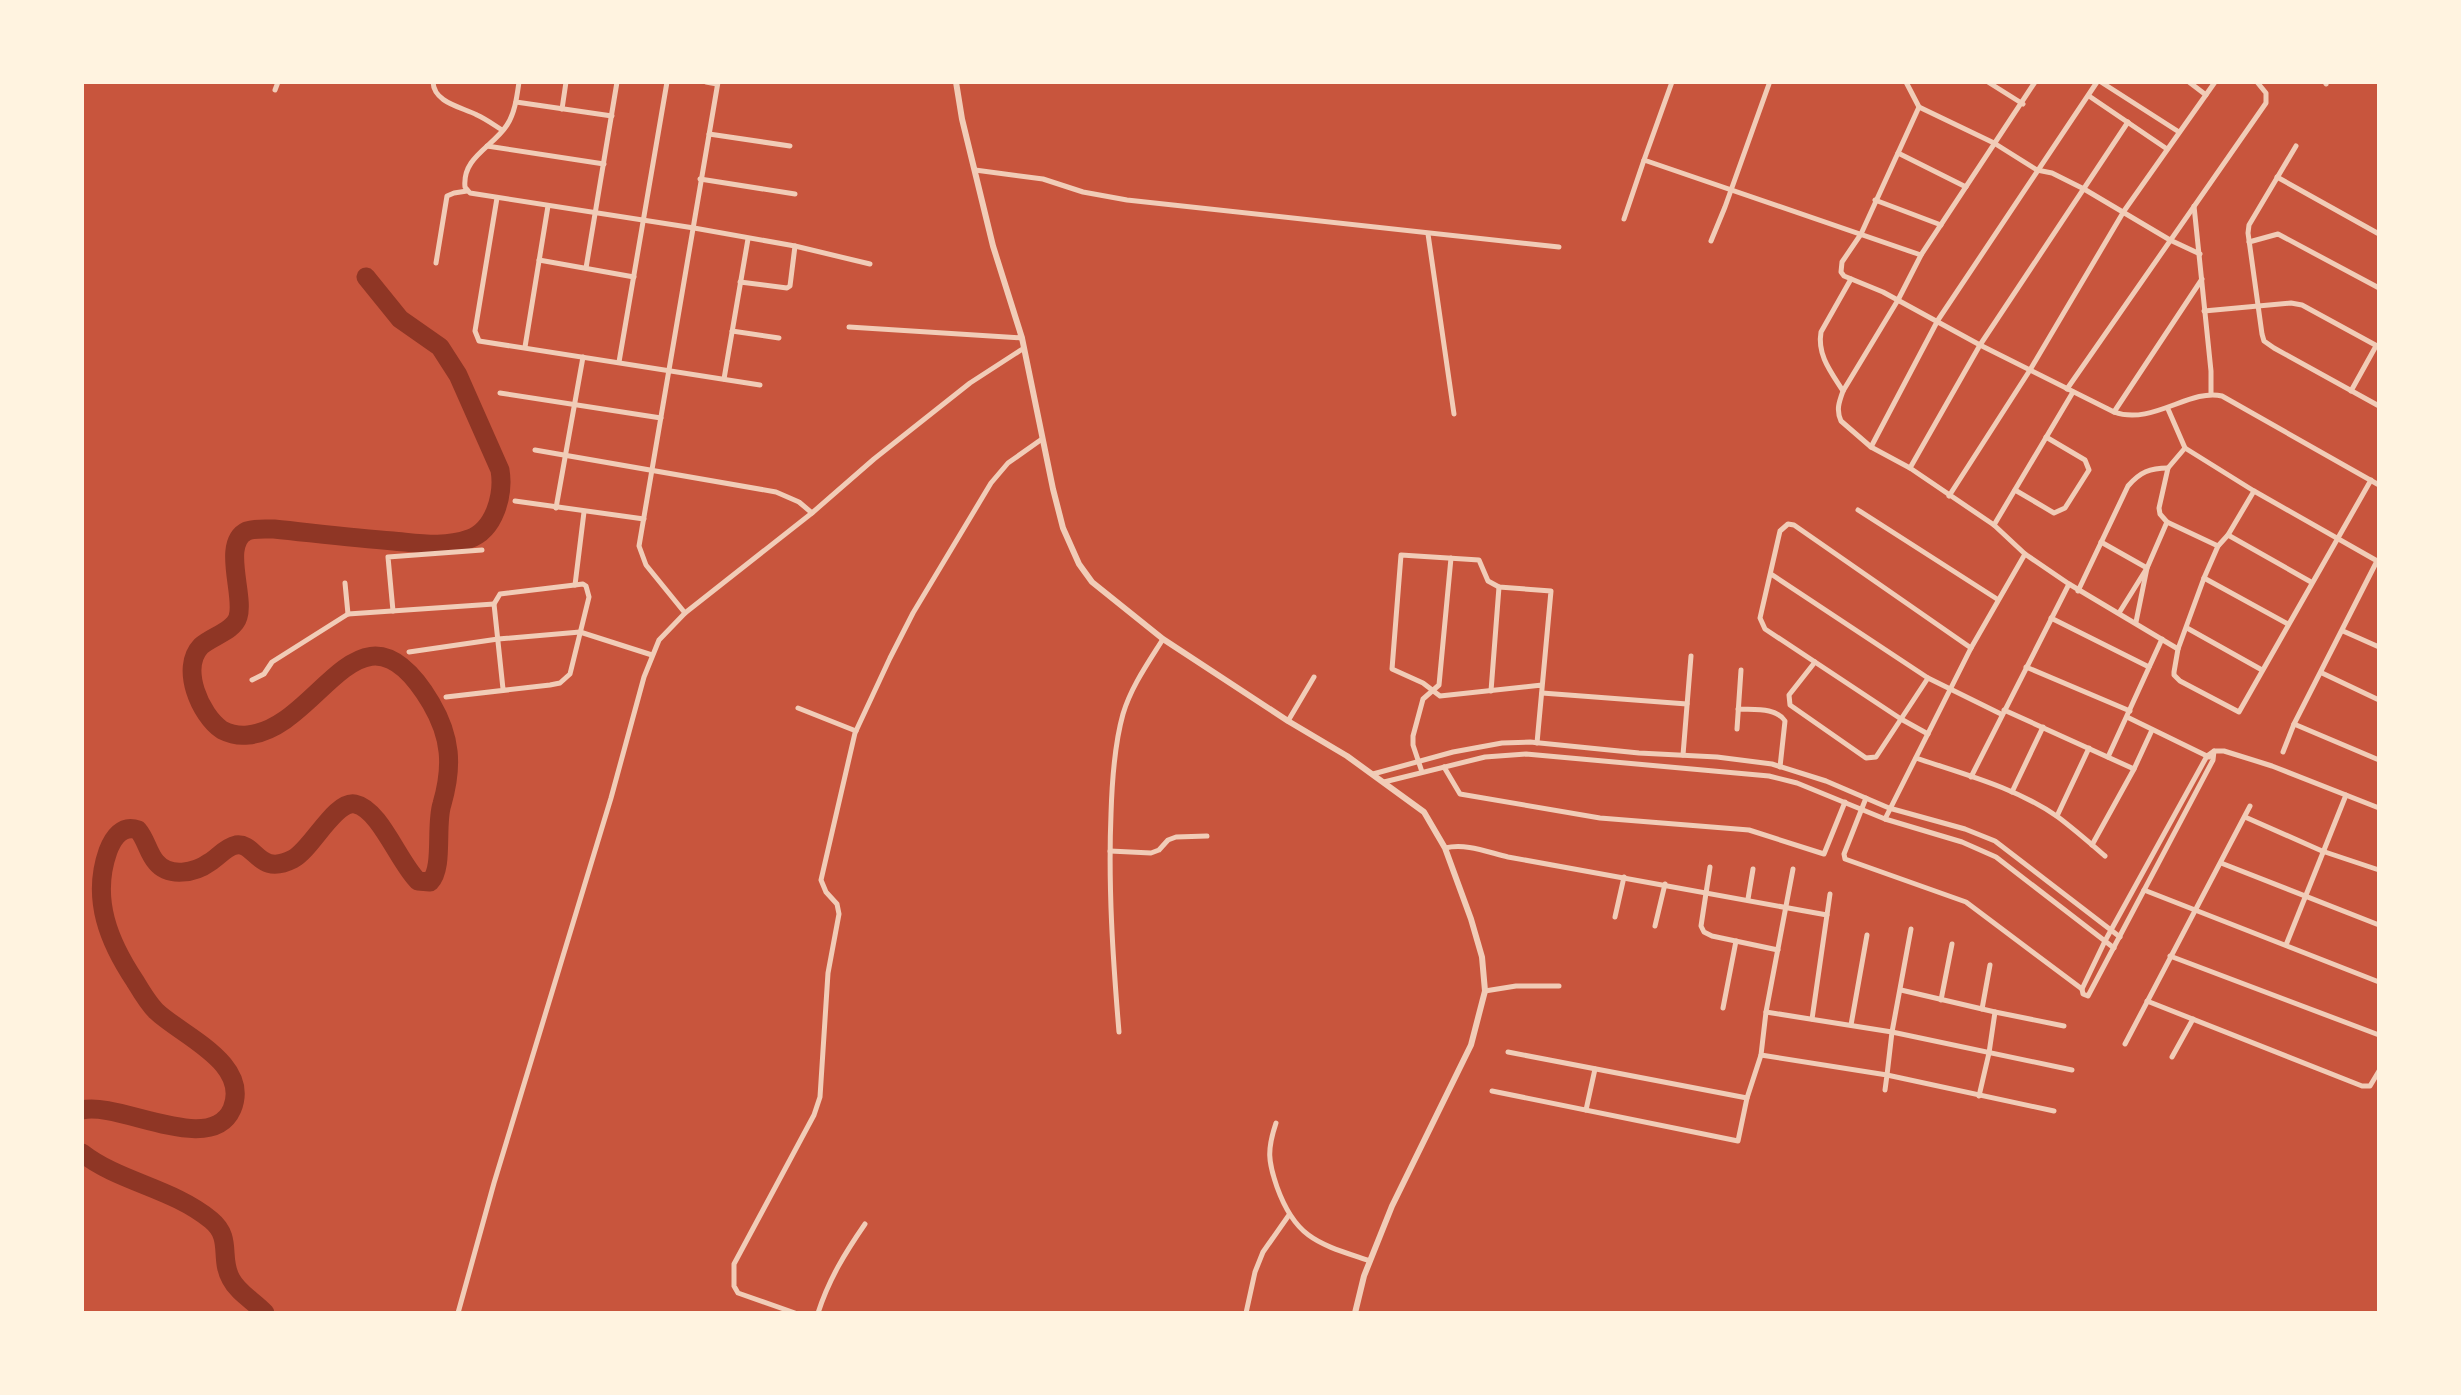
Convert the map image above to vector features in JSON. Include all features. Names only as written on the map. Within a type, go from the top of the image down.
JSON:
[{"type":"street","points":[[275,90],[278,82]]},
{"type":"street","points":[[433,82],[433,88],[443,99],[478,115],[502,130]]},
{"type":"street","points":[[519,82],[516,102],[507,125],[474,158],[467,170],[464,182],[467,191],[474,195],[694,228],[795,246],[870,264]]},
{"type":"street","points":[[562,109],[566,82]]},
{"type":"street","points":[[586,268],[617,82]]},
{"type":"street","points":[[619,362],[667,82]]},
{"type":"street","points":[[685,613],[653,575],[641,555],[639,546],[717,83],[706,82]]},
{"type":"street","points":[[956,82],[993,246],[1022,338],[1063,528],[1079,564],[1092,582],[1163,639],[1289,717],[1373,774],[1424,813],[1445,848],[1478,939],[1485,991],[1471,1045],[1392,1206],[1358,1295],[1355,1313]]},
{"type":"street","points":[[1624,219],[1672,82]]},
{"type":"street","points":[[1906,82],[1919,107],[1994,144],[2037,170],[2052,173],[2084,189],[2170,240],[2200,254]]},
{"type":"street","points":[[1988,82],[2023,104]]},
{"type":"street","points":[[2035,82],[1922,255],[1843,391],[1838,411],[1841,421],[1871,447],[1910,468],[1994,525],[2025,554],[2078,591],[2119,612],[2178,649]]},
{"type":"street","points":[[1871,447],[1938,320],[2099,82],[2179,132]]},
{"type":"street","points":[[2189,82],[2206,95]]},
{"type":"street","points":[[1949,496],[2030,370],[2124,211],[2215,82]]},
{"type":"street","points":[[1994,525],[2046,437],[2070,390],[2266,103],[2266,93],[2257,82]]},
{"type":"street","points":[[1711,241],[1769,84]]},
{"type":"street","points":[[2089,96],[2167,149]]},
{"type":"street","points":[[516,102],[612,116]]},
{"type":"street","points":[[1919,107],[1861,234],[1842,262],[1840,268],[1844,276],[1898,300],[1980,345],[2124,416],[2168,409],[2211,393],[2222,396],[2379,485]]},
{"type":"street","points":[[1910,468],[1980,345],[2128,122]]},
{"type":"street","points":[[709,134],[790,146]]},
{"type":"street","points":[[487,146],[604,164]]},
{"type":"street","points":[[2296,146],[2251,219],[2248,233],[2264,341],[2379,406]]},
{"type":"street","points":[[1898,153],[1966,187]]},
{"type":"street","points":[[1644,160],[1922,255]]},
{"type":"street","points":[[975,170],[1043,179],[1083,192],[1127,200],[1559,247]]},
{"type":"street","points":[[2277,177],[2379,234]]},
{"type":"street","points":[[700,179],[795,194]]},
{"type":"street","points":[[436,263],[447,196],[467,191]]},
{"type":"street","points":[[497,198],[476,335],[483,343],[525,347],[760,385]]},
{"type":"street","points":[[1875,200],[1941,225]]},
{"type":"street","points":[[525,347],[548,206]]},
{"type":"street","points":[[2194,206],[2211,393]]},
{"type":"street","points":[[1428,234],[1454,414]]},
{"type":"street","points":[[2249,242],[2278,234],[2379,288]]},
{"type":"street","points":[[724,379],[748,239]]},
{"type":"street","points":[[740,282],[787,288],[790,286],[795,246]]},
{"type":"street","points":[[539,260],[634,277]]},
{"type":"street","points":[[1843,391],[1822,356],[1820,340],[1821,332],[1851,279]]},
{"type":"street","points":[[2114,412],[2202,279]]},
{"type":"street","points":[[2204,311],[2291,303],[2302,305],[2377,346],[2351,391]]},
{"type":"street","points":[[849,327],[1022,338]]},
{"type":"street","points":[[732,331],[779,338]]},
{"type":"street","points":[[458,1313],[494,1183],[652,655],[659,640],[685,613],[812,513],[874,459],[970,383],[1024,348]]},
{"type":"street","points":[[556,508],[583,357]]},
{"type":"street","points":[[499,393],[661,418]]},
{"type":"street","points":[[2168,409],[2186,448],[2254,491],[2378,561],[2294,724],[2283,752]]},
{"type":"street","points":[[2015,490],[2054,513],[2059,512],[2065,508],[2089,470],[2084,460],[2046,437]]},
{"type":"street","points":[[795,1313],[738,1293],[734,1286],[734,1264],[814,1115],[820,1097],[828,973],[839,915],[837,904],[826,892],[821,880],[856,731],[913,613],[991,483],[1008,463],[1042,439]]},
{"type":"street","points":[[2186,448],[2168,468],[2160,514],[2167,522],[2218,546]]},
{"type":"street","points":[[535,450],[776,492],[799,502],[812,513]]},
{"type":"street","points":[[2078,591],[2128,486],[2138,475],[2157,468],[2168,468]]},
{"type":"street","points":[[2254,491],[2228,535],[2218,546],[2178,649],[2174,672],[2176,678],[2239,712],[2371,480]]},
{"type":"street","points":[[515,501],[644,519]]},
{"type":"street","points":[[1858,510],[1997,599]]},
{"type":"street","points":[[575,585],[584,512]]},
{"type":"street","points":[[2119,612],[2147,568],[2167,522]]},
{"type":"street","points":[[1928,734],[1765,629],[1760,618],[1780,531],[1788,524],[1794,525],[1971,648]]},
{"type":"street","points":[[2228,535],[2312,582]]},
{"type":"street","points":[[2101,542],[2147,568]]},
{"type":"street","points":[[393,611],[388,557],[482,550]]},
{"type":"street","points":[[1885,819],[1971,648],[2025,554]]},
{"type":"street","points":[[1538,743],[1550,591],[1499,587],[1488,581],[1479,560],[1401,555],[1392,669],[1423,683],[1440,696],[1542,685]]},
{"type":"street","points":[[1422,772],[1413,745],[1413,736],[1423,699],[1439,685],[1451,558]]},
{"type":"street","points":[[2136,622],[2147,568]]},
{"type":"street","points":[[1771,574],[1928,678],[2134,769]]},
{"type":"street","points":[[2204,578],[2288,624]]},
{"type":"street","points":[[345,583],[348,614]]},
{"type":"street","points":[[446,697],[550,685],[565,680],[570,674],[589,592],[583,584],[500,594],[494,604],[503,689]]},
{"type":"street","points":[[1971,777],[2069,584]]},
{"type":"street","points":[[1491,691],[1499,587]]},
{"type":"street","points":[[252,680],[264,674],[272,662],[348,614],[494,604]]},
{"type":"street","points":[[2051,618],[2149,667]]},
{"type":"street","points":[[2187,628],[2262,670]]},
{"type":"street","points":[[2343,631],[2379,647]]},
{"type":"street","points":[[408,652],[498,639],[580,632],[652,655]]},
{"type":"street","points":[[1119,1032],[1111,919],[1110,850],[1114,765],[1123,713],[1135,683],[1163,639]]},
{"type":"street","points":[[2108,757],[2162,639]]},
{"type":"street","points":[[1683,755],[1691,656]]},
{"type":"street","points":[[1815,662],[1789,695],[1790,705],[1866,758],[1876,757],[1928,678]]},
{"type":"street","points":[[2026,667],[2128,714],[2152,730],[2213,760]]},
{"type":"street","points":[[1737,729],[1741,670]]},
{"type":"street","points":[[2322,673],[2379,700]]},
{"type":"street","points":[[1289,717],[1314,677]]},
{"type":"street","points":[[1542,693],[1687,704]]},
{"type":"street","points":[[798,708],[856,731]]},
{"type":"street","points":[[1738,709],[1775,712],[1783,716],[1785,721],[1780,767]]},
{"type":"street","points":[[2294,724],[2379,760]]},
{"type":"street","points":[[2011,792],[2043,727]]},
{"type":"street","points":[[2092,845],[2152,730]]},
{"type":"street","points":[[1373,774],[1476,746],[1502,743],[1538,743],[1746,760],[1780,767],[1826,781],[1889,808],[1965,829],[1994,841],[2120,937]]},
{"type":"street","points":[[2057,816],[2089,748]]},
{"type":"street","points":[[1866,798],[1844,854],[1845,859],[1966,902],[2088,996],[2213,760],[2214,751]]},
{"type":"street","points":[[2082,989],[2105,941],[2207,756],[2214,751],[2224,751],[2272,766],[2379,808]]},
{"type":"street","points":[[1384,782],[1485,757],[1527,754],[1748,773],[1797,783],[1885,819],[1962,842],[1996,857],[2114,948]]},
{"type":"street","points":[[1916,758],[2011,792],[2057,816],[2105,856]]},
{"type":"street","points":[[1444,767],[1460,794],[1600,818],[1749,830],[1824,854],[1845,802]]},
{"type":"street","points":[[2286,945],[2346,795]]},
{"type":"street","points":[[2125,1044],[2250,806]]},
{"type":"street","points":[[2245,817],[2322,851],[2379,870]]},
{"type":"street","points":[[1110,850],[1151,853],[1176,837],[1207,836]]},
{"type":"street","points":[[1445,848],[1472,848],[1508,857],[1827,915]]},
{"type":"street","points":[[2221,863],[2379,925]]},
{"type":"street","points":[[1710,867],[1701,926],[1704,932],[1778,950]]},
{"type":"street","points":[[1748,899],[1753,869]]},
{"type":"street","points":[[1492,1091],[1738,1141],[1746,1098],[1761,1055],[1766,1012],[1793,869]]},
{"type":"street","points":[[1615,917],[1624,877]]},
{"type":"street","points":[[1655,926],[1665,884]]},
{"type":"street","points":[[2136,885],[2195,911],[2379,982]]},
{"type":"street","points":[[1812,1019],[1830,894]]},
{"type":"street","points":[[1885,1090],[1892,1032],[1911,929]]},
{"type":"street","points":[[1851,1025],[1867,934]]},
{"type":"street","points":[[1723,1008],[1736,941]]},
{"type":"street","points":[[1941,1000],[1952,944]]},
{"type":"street","points":[[2170,956],[2379,1035]]},
{"type":"street","points":[[1982,1009],[1990,965]]},
{"type":"street","points":[[1485,991],[1516,986],[1559,986]]},
{"type":"street","points":[[1901,990],[2064,1026]]},
{"type":"street","points":[[2147,1001],[2362,1086],[2370,1086],[2379,1071]]},
{"type":"street","points":[[1766,1012],[1892,1032],[2072,1070]]},
{"type":"street","points":[[1979,1096],[1995,1012]]},
{"type":"street","points":[[2172,1057],[2193,1019]]},
{"type":"street","points":[[1508,1052],[1746,1098]]},
{"type":"street","points":[[1761,1055],[1887,1074],[2054,1111]]},
{"type":"street","points":[[1586,1110],[1595,1069]]},
{"type":"street","points":[[1276,1123],[1268,1156],[1289,1215],[1304,1233],[1314,1240],[1329,1248],[1370,1261]]},
{"type":"street","points":[[1247,1313],[1255,1272],[1263,1252],[1289,1215]]},
{"type":"street","points":[[818,1313],[830,1279],[865,1224]]},
{"type":"waterway","points":[[82,1110],[98,1109],[185,1128],[205,1128],[221,1122],[232,1109],[235,1093],[232,1078],[223,1064],[156,1011],[117,951],[105,919],[101,886],[108,851],[115,837],[123,831],[138,830],[156,862],[175,872],[197,869],[236,845],[243,845],[265,862],[281,863],[300,854],[332,817],[347,805],[355,804],[373,816],[418,881],[430,882],[437,867],[440,813],[448,777],[448,752],[438,716],[406,670],[383,657],[361,659],[340,672],[274,727],[248,735],[222,730],[214,723],[200,703],[193,678],[192,666],[201,646],[227,630],[238,617],[236,547],[239,537],[247,531],[274,529],[441,544],[460,542],[478,534],[496,510],[500,470],[458,375],[440,347],[400,319],[366,277]]},
{"type":"waterway","points":[[82,1153],[112,1171],[180,1200],[211,1220],[222,1234],[231,1279],[238,1289],[265,1313]]}]
